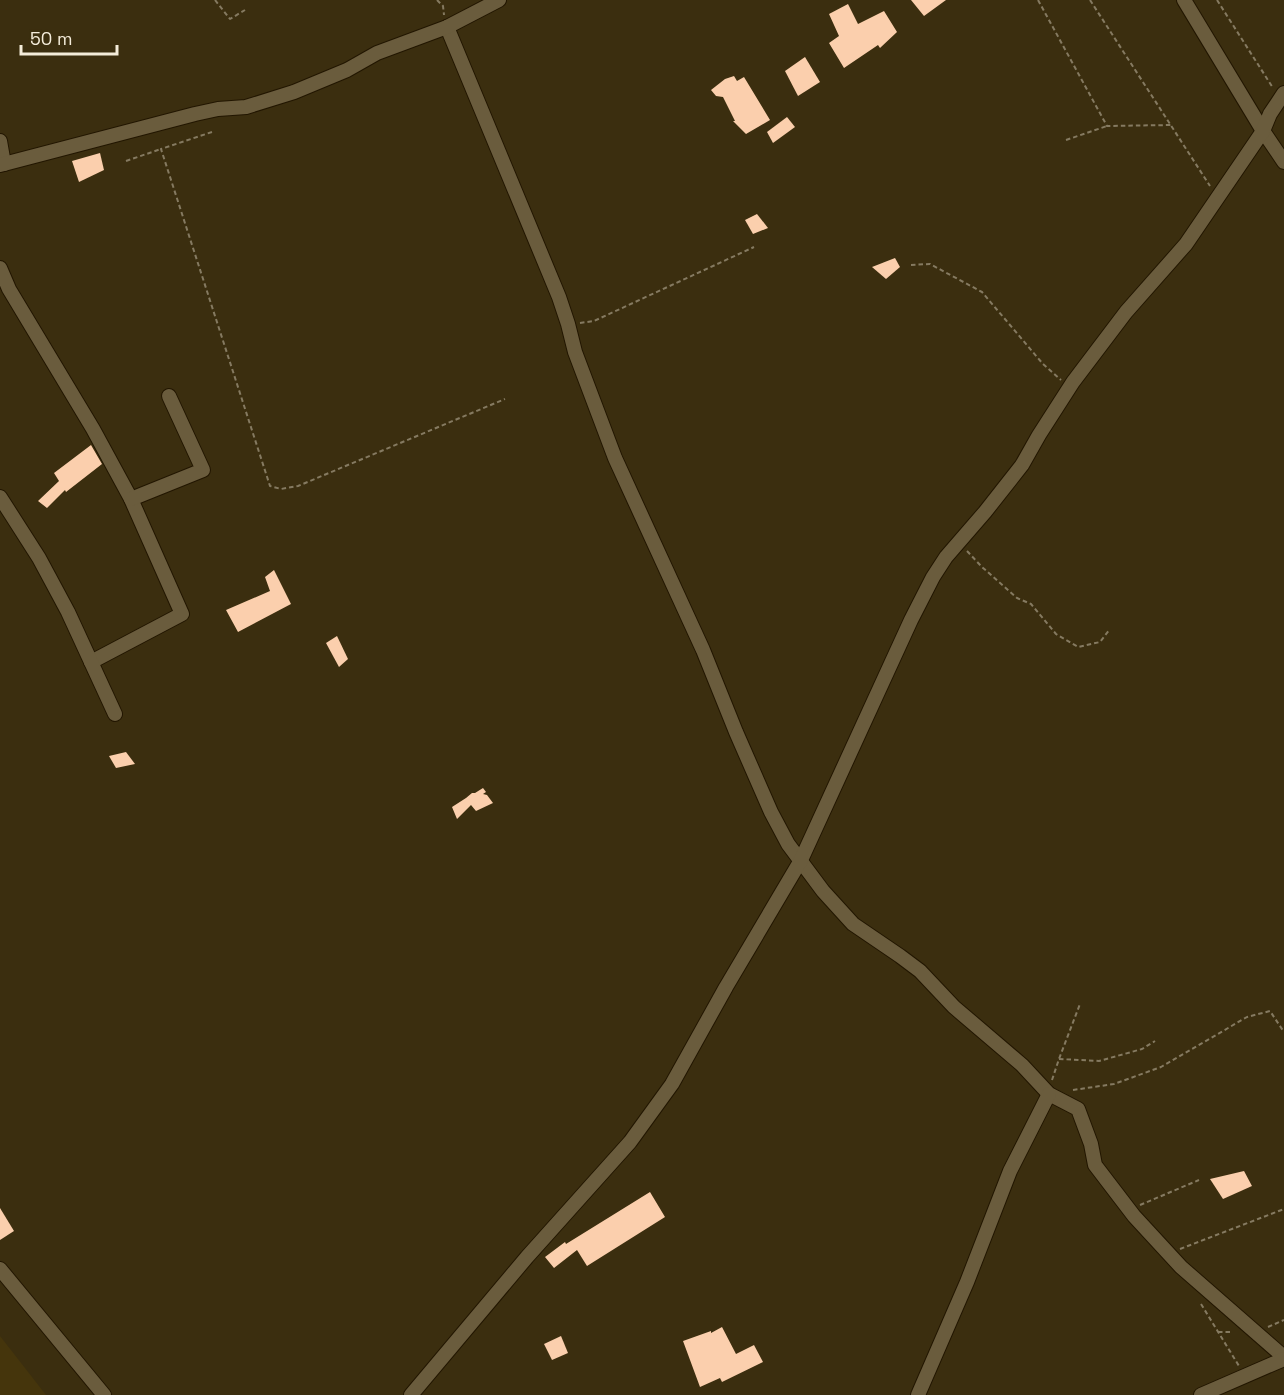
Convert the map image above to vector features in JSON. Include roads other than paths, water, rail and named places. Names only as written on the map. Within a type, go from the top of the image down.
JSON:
[{"type":"street","points":[[0,141],[2,164],[195,114],[218,109],[246,107],[294,92],[347,70],[377,53],[447,27],[499,0]]},
{"type":"street","points":[[1185,0],[1284,162]]},
{"type":"street","points":[[447,27],[526,216],[568,324],[575,352],[615,458],[703,650],[771,812],[788,844],[823,891],[853,924],[920,971],[954,1007],[1022,1065],[1049,1094],[1078,1109],[1091,1144],[1095,1165],[1129,1209],[1180,1267],[1284,1358],[1201,1395]]},
{"type":"street","points":[[411,1395],[527,1257],[630,1142],[672,1084],[801,860],[911,620],[946,557],[1022,465],[1070,387],[1126,312],[1186,244],[1263,131],[1270,114],[1282,96]]},
{"type":"street","points":[[0,268],[9,289],[93,429],[131,500],[182,614],[91,662]]},
{"type":"street","points":[[131,500],[203,470],[169,396]]},
{"type":"street","points":[[0,497],[39,558],[68,612],[115,714]]},
{"type":"street","points":[[918,1395],[967,1282],[1010,1171],[1049,1094]]},
{"type":"street","points":[[0,1269],[104,1395]]}]
